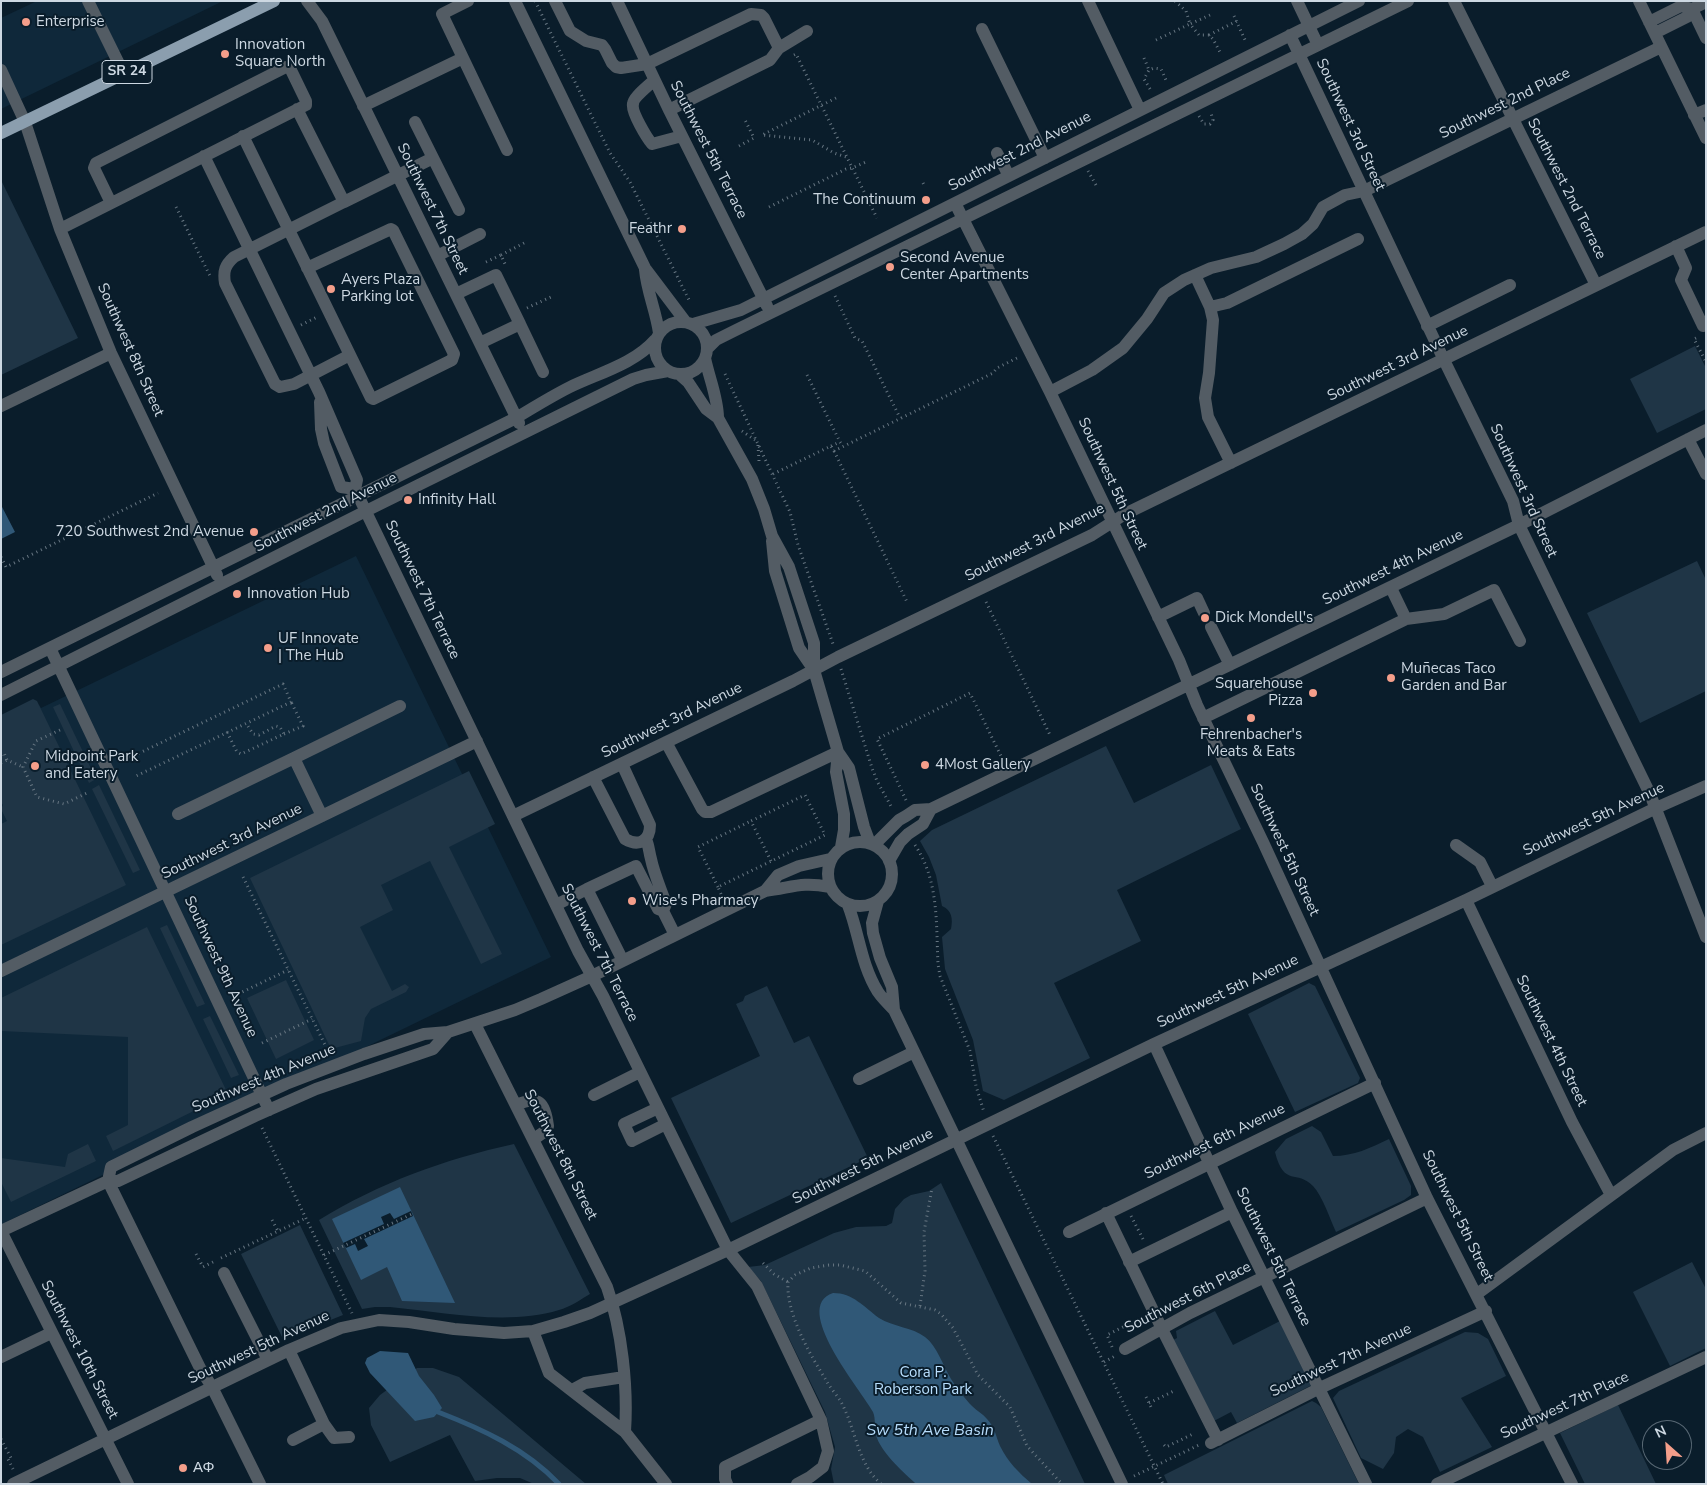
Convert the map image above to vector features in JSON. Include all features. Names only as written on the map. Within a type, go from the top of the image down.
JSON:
[{"type":"main road","name":"SR 24","points":[[1,133],[274,1]]},
{"type":"street","points":[[88,1],[124,74]]},
{"type":"street","name":"Southwest 7th Street","points":[[307,1],[322,22],[524,433]]},
{"type":"street","points":[[468,1],[442,14],[507,150]]},
{"type":"street","points":[[515,1],[645,268],[689,323],[704,335],[709,377],[718,405],[718,418]]},
{"type":"street","points":[[555,1],[570,31],[586,41],[602,45],[616,67],[634,67],[647,64],[751,14],[761,15],[764,18],[779,48]]},
{"type":"street","name":"Southwest 5th Terrace","points":[[617,1],[654,80],[771,313]]},
{"type":"street","points":[[1088,1],[1140,110]]},
{"type":"street","name":"Southwest 3rd Street","points":[[1297,1],[1318,45]]},
{"type":"street","name":"Southwest 2nd Avenue","points":[[689,323],[741,310],[1359,1]]},
{"type":"street","points":[[674,373],[695,370],[716,340],[1408,1]]},
{"type":"street","name":"Southwest 2nd Terrace","points":[[1454,1],[1596,285]]},
{"type":"street","points":[[1639,1],[1661,47],[1701,118],[1706,138]]},
{"type":"street","points":[[1652,27],[1686,17],[1692,9],[1706,2]]},
{"type":"street","points":[[1692,9],[1706,38]]},
{"type":"street","points":[[982,29],[1046,158]]},
{"type":"street","points":[[669,110],[764,64],[775,55],[779,48],[807,32]]},
{"type":"street","name":"Southwest 3rd Street","points":[[1290,35],[1427,326],[1513,501],[1519,525],[1656,808],[1706,937]]},
{"type":"street","name":"Southwest 2nd Place","points":[[1050,392],[1092,370],[1123,348],[1164,293],[1184,280],[1211,268],[1256,256],[1284,244],[1302,234],[1313,224],[1322,207],[1345,195],[1364,191],[1661,47]]},
{"type":"street","points":[[363,106],[463,58]]},
{"type":"street","points":[[60,229],[306,105],[306,100],[290,68],[286,67],[96,163],[94,168],[111,203]]},
{"type":"street","name":"Southwest 8th Street","points":[[1,70],[25,122],[60,229],[111,353],[222,584]]},
{"type":"street","points":[[654,80],[632,104],[648,139],[652,144],[682,136]]},
{"type":"street","points":[[297,109],[344,202]]},
{"type":"street","points":[[415,122],[459,210]]},
{"type":"street","points":[[1117,122],[1126,140]]},
{"type":"street","points":[[243,136],[289,229],[307,268],[350,356],[372,399],[452,360],[454,357],[393,230],[391,229],[307,268]]},
{"type":"street","points":[[997,153],[1009,176]]},
{"type":"street","points":[[204,156],[319,392],[320,428],[342,487],[356,492]]},
{"type":"street","points":[[350,356],[294,384],[280,387],[275,384],[225,283],[225,269],[228,262],[250,249],[433,158]]},
{"type":"street","name":"Southwest 5th Street","points":[[955,203],[1050,392],[1179,660],[1188,685],[1263,842],[1427,1198],[1486,1311],[1572,1484]]},
{"type":"street","name":"Southwest 3rd Avenue","points":[[513,816],[1092,535],[1125,514],[1706,232]]},
{"type":"street","points":[[437,256],[480,234]]},
{"type":"street","points":[[1210,308],[1227,303],[1358,239]]},
{"type":"street","points":[[1676,246],[1686,268],[1681,280],[1703,326],[1703,330]]},
{"type":"street","points":[[645,268],[647,285],[657,319],[655,355],[658,362],[688,382],[706,409],[718,418],[752,479],[772,536],[775,571],[799,648],[814,670],[838,752],[849,768],[864,826],[872,844],[885,854],[892,869],[889,887],[878,901],[858,907],[848,905],[837,898],[830,887],[827,878],[827,868],[830,859],[841,847],[857,842],[872,844]]},
{"type":"street","points":[[456,294],[496,275],[543,372]]},
{"type":"street","points":[[1195,275],[1214,320],[1205,398],[1208,417],[1231,463]]},
{"type":"street","points":[[1427,326],[1510,286]]},
{"type":"street","points":[[657,336],[671,323],[689,323]]},
{"type":"street","points":[[480,343],[520,324]]},
{"type":"street","name":"Southwest 2nd Avenue","points":[[3,667],[50,648],[213,568],[356,492],[516,418],[569,387],[623,364],[648,348],[657,336]]},
{"type":"street","points":[[1,406],[111,353]]},
{"type":"street","name":"Southwest 2nd Avenue","points":[[1,695],[366,511],[632,380],[646,375],[674,373]]},
{"type":"street","name":"Southwest 4th Avenue","points":[[872,844],[899,820],[914,810],[931,809],[1391,588],[1706,430]]},
{"type":"street","points":[[1688,439],[1706,474]]},
{"type":"street","name":"Southwest 7th Terrace","points":[[356,492],[556,904],[728,1250],[757,1286],[821,1420],[828,1451],[824,1467],[797,1484]]},
{"type":"street","points":[[1391,588],[1406,620]]},
{"type":"street","points":[[1204,718],[1406,620],[1444,614],[1494,590],[1520,641]]},
{"type":"street","points":[[1158,617],[1197,598],[1204,613]]},
{"type":"street","points":[[1211,626],[1230,665]]},
{"type":"street","name":"Southwest 9th Avenue","points":[[50,648],[269,1110]]},
{"type":"street","points":[[178,814],[400,706]]},
{"type":"street","name":"Southwest 3rd Avenue","points":[[1,971],[477,741]]},
{"type":"street","points":[[666,742],[702,809],[711,812],[838,752]]},
{"type":"street","points":[[838,752],[836,772],[844,814],[841,847]]},
{"type":"street","points":[[294,758],[322,816]]},
{"type":"street","points":[[593,777],[625,839],[632,843],[646,839],[650,833],[650,825],[622,764]]},
{"type":"street","name":"Southwest 5th Avenue","points":[[13,1484],[288,1350],[341,1328],[379,1320],[409,1322],[454,1330],[504,1334],[533,1331],[564,1322],[613,1302],[728,1250],[1154,1044],[1466,900],[1656,808],[1706,786]]},
{"type":"street","name":"Southwest 4th Avenue","points":[[889,861],[900,842],[923,824],[931,809]]},
{"type":"street","points":[[646,839],[655,874],[666,904],[663,911]]},
{"type":"street","points":[[1456,845],[1480,862],[1492,886]]},
{"type":"street","name":"Southwest 4th Avenue","points":[[765,891],[778,875],[799,866],[830,859]]},
{"type":"street","points":[[556,904],[636,866],[658,909],[663,911],[675,935]]},
{"type":"street","name":"Southwest 4th Avenue","points":[[108,1180],[111,1167],[262,1094],[424,1034],[448,1032],[515,1010],[592,976],[765,891],[802,884],[830,887]]},
{"type":"street","points":[[587,890],[623,961]]},
{"type":"street","name":"Southwest 4th Street","points":[[1466,900],[1572,1122],[1611,1195]]},
{"type":"street","points":[[878,901],[872,923],[872,933],[892,986],[894,1010]]},
{"type":"street","points":[[848,905],[868,972],[878,992],[894,1010],[1122,1484]]},
{"type":"street","name":"Southwest 8th Street","points":[[476,1024],[613,1302],[621,1346],[626,1393],[625,1432]]},
{"type":"street","name":"Southwest 4th Avenue","points":[[1,1231],[108,1180],[118,1181],[316,1089],[433,1049],[448,1032]]},
{"type":"street","name":"Southwest 5th Terrace","points":[[1154,1044],[1232,1212],[1366,1484]]},
{"type":"street","points":[[859,1079],[914,1052]]},
{"type":"street","points":[[594,1095],[640,1072]]},
{"type":"street","name":"Southwest 6th Avenue","points":[[1068,1232],[1375,1083]]},
{"type":"street","points":[[516,1105],[527,1100],[534,1100],[539,1102],[544,1109],[548,1126],[534,1140]]},
{"type":"street","points":[[658,1108],[624,1124],[632,1140],[666,1124]]},
{"type":"street","points":[[1477,1294],[1673,1150],[1706,1134]]},
{"type":"street","points":[[108,1180],[200,1368],[212,1387],[260,1484]]},
{"type":"street","name":"Southwest 6th Place","points":[[1120,1355],[1162,1329],[1427,1198]]},
{"type":"street","points":[[1129,1262],[1232,1212]]},
{"type":"street","points":[[1106,1213],[1162,1329]]},
{"type":"street","name":"Southwest 10th Street","points":[[1,1231],[128,1484]]},
{"type":"street","points":[[224,1273],[268,1360]]},
{"type":"street","name":"Southwest 7th Avenue","points":[[1162,1329],[1214,1441],[1320,1388],[1486,1311]]},
{"type":"street","points":[[533,1331],[549,1372],[625,1432],[666,1484]]},
{"type":"street","points":[[1,1357],[51,1333]]},
{"type":"street","points":[[288,1350],[324,1424],[334,1438],[349,1438]]},
{"type":"street","name":"Southwest 7th Place","points":[[1437,1484],[1706,1357]]},
{"type":"street","points":[[572,1390],[585,1383],[624,1377]]},
{"type":"street","points":[[727,1484],[724,1479],[725,1467],[821,1420]]},
{"type":"street","points":[[293,1440],[324,1424]]},
{"type":"path","points":[[535,1],[610,153],[630,182],[691,304]]},
{"type":"path","points":[[1175,1],[1186,11],[1190,24],[1199,35],[1209,34],[1236,21]]},
{"type":"path","points":[[1156,40],[1210,15]]},
{"type":"path","points":[[1234,16],[1246,42]]},
{"type":"path","points":[[1209,34],[1221,54]]},
{"type":"path","points":[[788,58],[796,54],[877,218]]},
{"type":"path","points":[[1144,58],[1149,70]]},
{"type":"path","points":[[1150,89],[1144,79],[1149,70],[1154,68],[1160,69],[1166,80]]},
{"type":"path","points":[[739,146],[836,98]]},
{"type":"path","points":[[1199,116],[1204,124],[1210,124],[1213,120],[1210,110]]},
{"type":"path","points":[[745,120],[754,138]]},
{"type":"path","points":[[762,135],[812,140],[847,158]]},
{"type":"path","points":[[769,207],[846,169],[866,162]]},
{"type":"path","points":[[1088,170],[1096,185]]},
{"type":"path","points":[[176,207],[212,279]]},
{"type":"path","points":[[501,255],[526,242]]},
{"type":"path","points":[[835,296],[855,338],[862,341],[900,418]]},
{"type":"path","points":[[298,327],[322,315]]},
{"type":"path","points":[[1703,330],[1694,339],[1705,360]]},
{"type":"path","points":[[834,451],[993,373],[997,368],[1017,358]]},
{"type":"path","points":[[724,371],[790,512],[798,545],[834,646]]},
{"type":"path","points":[[807,375],[843,446]]},
{"type":"path","points":[[773,474],[840,442]]},
{"type":"path","points":[[832,446],[908,604]]},
{"type":"path","points":[[1,557],[6,568],[158,493]]},
{"type":"path","points":[[986,602],[1050,734]]},
{"type":"path","points":[[842,668],[872,768],[894,813]]},
{"type":"path","points":[[126,760],[283,684],[303,726],[241,754],[237,752],[227,732]]},
{"type":"path","points":[[909,804],[877,738],[894,729],[970,693],[1002,758]]},
{"type":"path","points":[[134,777],[291,702]]},
{"type":"path","points":[[246,723],[253,734],[259,734],[276,726],[281,728],[284,734]]},
{"type":"path","points":[[23,767],[36,741],[60,730]]},
{"type":"path","points":[[1,755],[4,753],[7,760],[23,767],[37,797],[64,804],[90,792]]},
{"type":"path","points":[[1,763],[7,760]]},
{"type":"path","points":[[718,887],[825,835],[805,795],[698,847],[721,894]]},
{"type":"path","points":[[751,821],[774,868]]},
{"type":"path","points":[[912,840],[924,860],[932,879],[940,976],[968,1044],[976,1086],[985,1115]]},
{"type":"path","points":[[243,877],[325,1046]]},
{"type":"path","points":[[238,994],[288,970]]},
{"type":"path","points":[[262,1043],[312,1019]]},
{"type":"path","points":[[261,1127],[352,1316]]},
{"type":"path","points":[[992,1132],[1163,1484]]},
{"type":"path","points":[[920,1306],[925,1271],[924,1232],[932,1188]]},
{"type":"path","points":[[324,1255],[412,1214]]},
{"type":"path","points":[[196,1254],[203,1267],[306,1218]]},
{"type":"path","points":[[272,1220],[278,1231]]},
{"type":"path","points":[[763,1263],[774,1274],[788,1282]]},
{"type":"path","points":[[881,1484],[873,1477],[863,1459],[841,1402],[815,1362],[792,1314],[787,1294],[788,1282],[795,1275],[811,1268],[840,1265],[865,1271],[901,1303],[934,1310],[947,1320],[978,1375],[1010,1407],[1027,1446],[1062,1484]]},
{"type":"path","points":[[1149,1403],[1176,1390],[1180,1398]]},
{"type":"path","points":[[1146,1396],[1152,1409]]},
{"type":"path","points":[[1134,1476],[1200,1444],[1192,1424]]},
{"type":"path","points":[[1164,1445],[1166,1447],[1195,1433]]},
{"type":"path","points":[[1,1439],[11,1458],[8,1459],[14,1470]]},
{"type":"shaded area","points":[[37,1],[223,1],[1,109],[1,18]]},
{"type":"shaded area","points":[[356,556],[551,957],[2,1224],[1,728],[39,705],[41,708]]},
{"type":"green space","points":[[1,180],[78,338],[1,375]]},
{"type":"green space","points":[[1695,346],[1706,368],[1706,409],[1657,433],[1630,379]]},
{"type":"green space","points":[[1697,561],[1706,580],[1706,691],[1640,723],[1587,613]]},
{"type":"green space","points":[[33,699],[37,701],[126,885],[1,945],[1,824],[7,821],[1,809],[3,805],[1,802],[1,715]]},
{"type":"green space","points":[[60,704],[96,779],[89,783],[53,707]]},
{"type":"green space","points":[[1106,746],[1134,803],[1211,765],[1241,829],[1117,890],[1141,941],[1054,983],[1090,1058],[1004,1100],[983,1091],[973,1040],[945,969],[942,937],[951,929],[951,915],[942,906],[936,875],[920,841],[932,830]]},
{"type":"green space","points":[[469,771],[495,824],[449,847],[502,954],[481,964],[430,861],[381,885],[393,910],[360,927],[392,991],[405,984],[409,987],[406,992],[371,1009],[365,1018],[361,1041],[331,1049],[250,878]]},
{"type":"green space","points":[[99,785],[140,870],[133,873],[92,789]]},
{"type":"green space","points":[[167,925],[205,1004],[197,1007],[160,928]]},
{"type":"green space","points":[[147,927],[228,1094],[113,1151],[106,1136],[128,1125],[128,1037],[1,1031],[1,998]]},
{"type":"green space","points":[[286,980],[314,1040],[276,1059],[247,998]]},
{"type":"green space","points":[[1309,983],[1315,986],[1360,1078],[1358,1083],[1295,1112],[1248,1014]]},
{"type":"green space","points":[[767,986],[794,1043],[809,1036],[868,1158],[731,1223],[671,1098],[760,1056],[736,1004],[743,1001],[745,996]]},
{"type":"green space","points":[[210,1016],[239,1075],[231,1078],[203,1019]]},
{"type":"green space","points":[[1312,1126],[1321,1132],[1333,1156],[1355,1153],[1389,1139],[1411,1186],[1411,1195],[1336,1232],[1317,1191],[1307,1181],[1291,1176],[1282,1170],[1275,1152],[1286,1139]]},
{"type":"green space","points":[[88,1144],[96,1161],[11,1202],[1,1182],[1,1158],[65,1167],[68,1154]]},
{"type":"green space","points":[[514,1144],[590,1294],[563,1309],[539,1315],[518,1317],[475,1316],[390,1307],[362,1309],[319,1220],[365,1195],[413,1174],[463,1157]]},
{"type":"green space","name":"Cora P. Roberson Park","points":[[941,1183],[1085,1484],[834,1484],[831,1469],[835,1447],[825,1412],[761,1281],[748,1267],[765,1265],[834,1233],[856,1227],[886,1226],[892,1223],[895,1209],[904,1199],[911,1195],[929,1191]]},
{"type":"green space","points":[[300,1225],[343,1315],[283,1339],[241,1254]]},
{"type":"green space","points":[[1692,1262],[1706,1289],[1706,1348],[1670,1366],[1633,1292]]},
{"type":"green space","points":[[1215,1311],[1233,1345],[1280,1321],[1312,1385],[1237,1423],[1231,1412],[1212,1422],[1171,1341],[1177,1338],[1176,1331]]},
{"type":"green space","points":[[1465,1332],[1478,1333],[1488,1339],[1506,1376],[1461,1398],[1492,1447],[1440,1472],[1423,1437],[1408,1429],[1396,1437],[1394,1453],[1383,1469],[1361,1458],[1333,1398],[1339,1391]]},
{"type":"green space","points":[[417,1368],[433,1368],[459,1377],[586,1484],[534,1484],[520,1478],[497,1478],[475,1481],[450,1435],[390,1462],[371,1425],[369,1408],[380,1395]]},
{"type":"green space","points":[[1312,1401],[1321,1407],[1359,1484],[1168,1484],[1164,1475]]},
{"type":"green space","points":[[1618,1405],[1642,1455],[1642,1470],[1649,1470],[1656,1484],[1585,1484],[1560,1433]]},
{"type":"water","points":[[1,505],[15,532],[1,539]]},
{"type":"water","points":[[400,1187],[455,1303],[402,1301],[387,1267],[361,1280],[332,1219]]},
{"type":"water","name":"Sw 5th Ave Basin","points":[[833,1293],[847,1295],[879,1318],[925,1337],[936,1351],[958,1390],[990,1423],[1007,1457],[1032,1484],[916,1484],[882,1448],[875,1432],[873,1412],[844,1369],[824,1331],[820,1315],[822,1301]]},
{"type":"water","points":[[380,1351],[408,1353],[419,1376],[442,1408],[434,1417],[415,1421],[370,1373],[365,1363],[367,1358]]},
{"type":"pier","points":[[411,1211],[413,1216],[364,1239],[368,1246],[358,1251],[355,1244],[346,1248],[343,1243],[384,1224],[381,1217],[390,1213],[394,1219]]},
{"type":"waterway","points":[[438,1412],[471,1425],[503,1441],[532,1460],[559,1484]]},
{"type":"place","name":"Enterprise","points":[[26,22]]},
{"type":"place","name":"Innovation Square North","points":[[225,54]]},
{"type":"place","name":"The Continuum","points":[[926,200]]},
{"type":"place","name":"Feathr","points":[[682,229]]},
{"type":"place","name":"Second Avenue Center Apartments","points":[[890,267]]},
{"type":"place","name":"Ayers Plaza Parking lot","points":[[331,289]]},
{"type":"place","name":"Infinity Hall","points":[[408,500]]},
{"type":"place","name":"720 Southwest 2nd Avenue","points":[[254,532]]},
{"type":"place","name":"Innovation Hub","points":[[237,594]]},
{"type":"place","name":"Dick Mondell's","points":[[1205,618]]},
{"type":"place","name":"UF Innovate | The Hub","points":[[268,648]]},
{"type":"place","name":"Muñecas Taco Garden and Bar","points":[[1391,678]]},
{"type":"place","name":"Squarehouse Pizza","points":[[1313,693]]},
{"type":"place","name":"Fehrenbacher's Meats & Eats","points":[[1251,718]]},
{"type":"place","name":"4Most Gallery","points":[[925,765]]},
{"type":"place","name":"Midpoint Park and Eatery","points":[[35,766]]},
{"type":"place","name":"Wise's Pharmacy","points":[[632,901]]},
{"type":"place","name":"ΑΦ","points":[[183,1468]]}]
